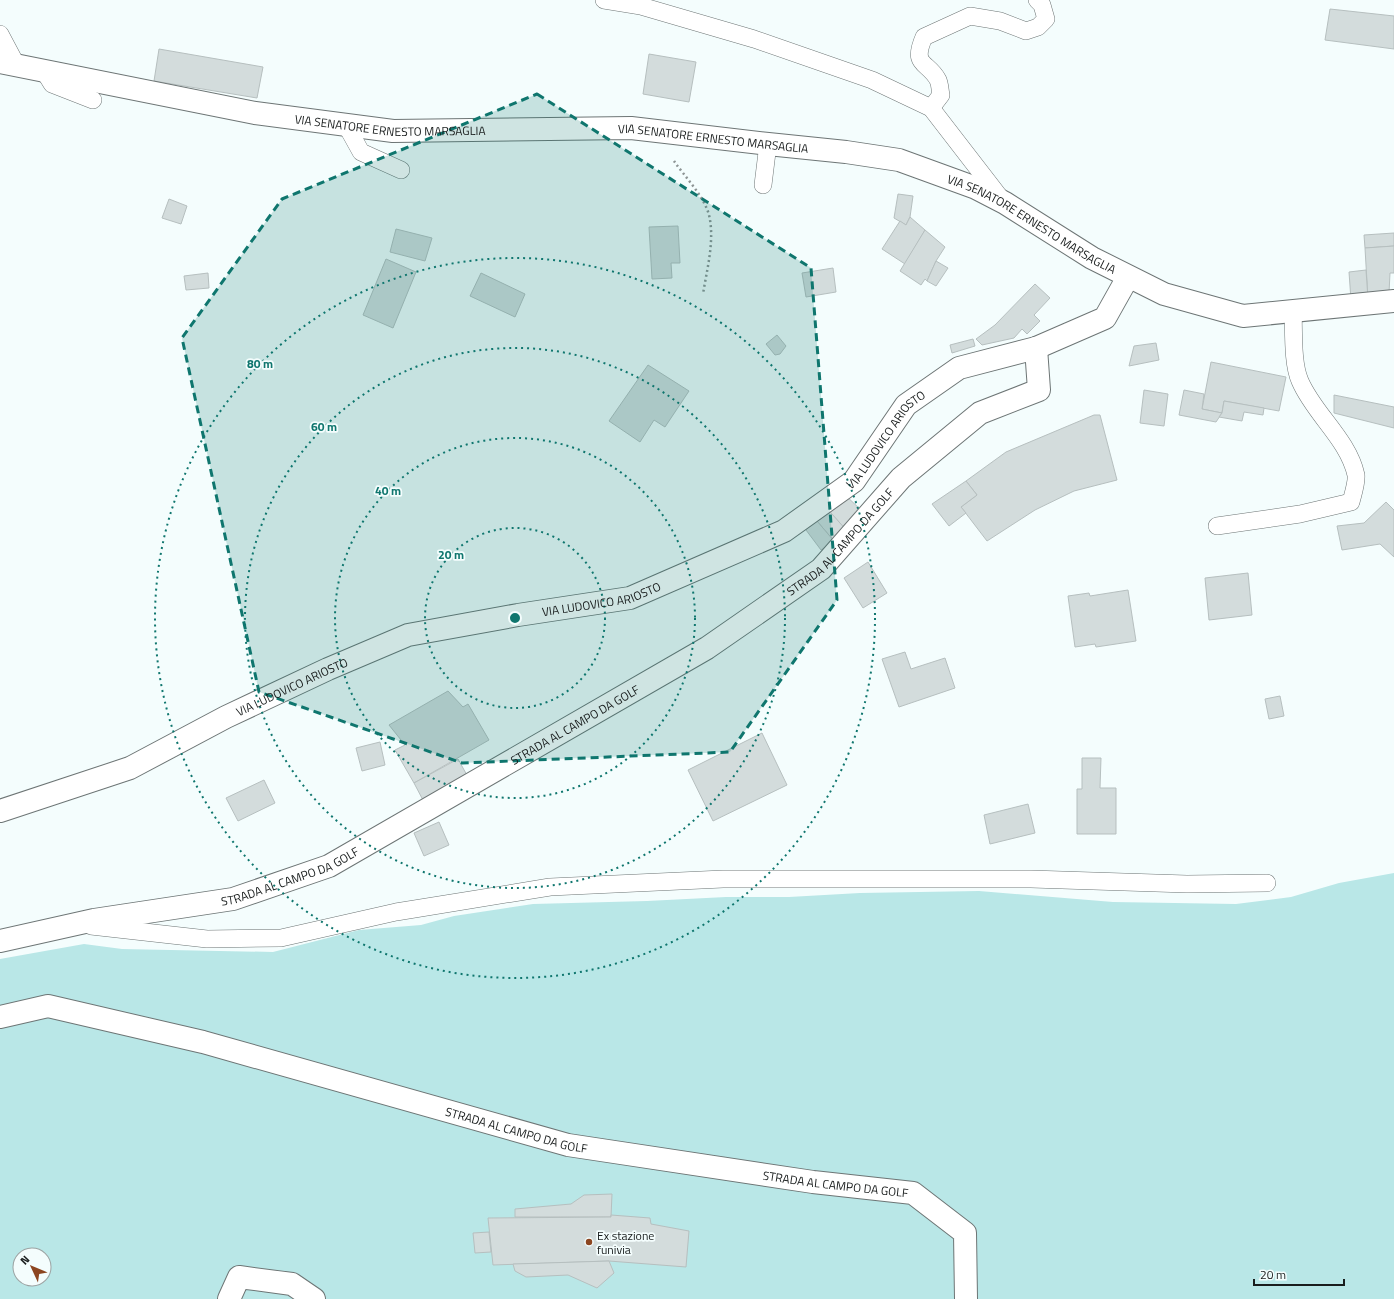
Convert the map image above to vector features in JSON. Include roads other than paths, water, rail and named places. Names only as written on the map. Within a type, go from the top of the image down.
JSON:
[{"type":"street","name":"VIA SENATORE ERNESTO MARSAGLIA","points":[[9,64],[255,113],[393,131],[631,128],[846,152],[899,160],[976,188],[1005,203],[1092,258],[1164,294],[1243,316],[1394,301]]},
{"type":"street","name":"VIA LUDOVICO ARIOSTO","points":[[0,811],[130,768],[226,717],[328,669],[408,635],[630,598],[784,531],[854,482],[906,405],[959,368],[1036,348],[1105,318],[1128,277]]},
{"type":"street","name":"STRADA AL CAMPO DA GOLF","points":[[0,942],[77,924],[233,899],[329,866],[707,648],[821,569],[901,478],[980,413],[1040,390],[1036,348]]},
{"type":"street","name":"STRADA AL CAMPO DA GOLF","points":[[0,1017],[48,1006],[202,1042],[568,1145],[813,1182],[913,1193],[965,1232],[966,1299]]},
{"type":"street","points":[[229,1299],[239,1277],[292,1284],[314,1299]]},
{"type":"lane","points":[[604,0],[641,6],[754,39],[872,80],[931,108],[1005,203]]},
{"type":"lane","points":[[931,108],[941,95],[938,80],[922,64],[918,50],[924,38],[970,16],[1000,21],[1026,31],[1038,27],[1046,19],[1042,6],[1037,0]]},
{"type":"lane","points":[[0,34],[9,64]]},
{"type":"lane","points":[[44,71],[52,84],[92,100]]},
{"type":"lane","points":[[346,125],[361,152],[401,170]]},
{"type":"lane","points":[[763,185],[768,144]]},
{"type":"lane","points":[[1217,526],[1300,514],[1351,502],[1356,476],[1344,448],[1316,408],[1299,380],[1294,350],[1293,311]]},
{"type":"lane","points":[[77,924],[207,939],[281,938],[396,912],[550,887],[723,879],[1031,879],[1187,884],[1267,883]]},
{"type":"place","name":"Ex stazione funivia","points":[[589,1242]]}]
